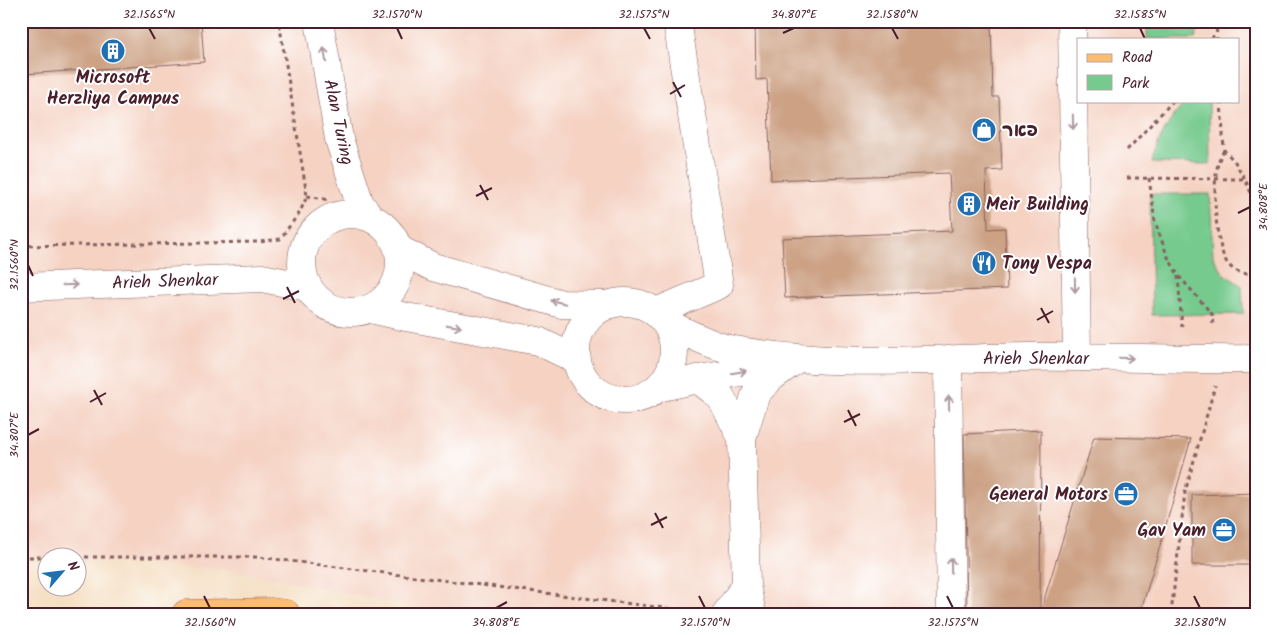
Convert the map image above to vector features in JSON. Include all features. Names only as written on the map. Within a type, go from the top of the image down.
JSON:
[{"type":"main road","points":[[186,614],[272,612],[286,614]]},
{"type":"street","name":"Alan Turing","points":[[319,21],[339,139],[360,204],[371,218]]},
{"type":"street","points":[[661,318],[719,285],[677,21]]},
{"type":"street","points":[[1072,21],[1077,357]]},
{"type":"street","points":[[345,214],[358,214],[371,218],[382,225],[392,236],[398,248],[400,263],[398,277],[392,290],[383,301],[371,309],[357,312],[342,312],[328,307],[308,287],[303,273],[302,258],[305,245],[311,234],[321,224],[345,214]]},
{"type":"street","points":[[398,248],[433,267],[562,304],[606,305],[632,302],[645,305],[661,318],[672,336],[675,350],[666,378],[657,388],[645,396],[631,400],[616,399],[602,394],[590,386],[582,374],[577,360],[576,345],[580,332],[586,321],[606,305]]},
{"type":"street","name":"Arieh Shenkar","points":[[21,287],[262,278],[308,287]]},
{"type":"street","points":[[371,309],[538,340],[577,360]]},
{"type":"street","name":"Arieh Shenkar","points":[[661,318],[727,349],[803,362]]},
{"type":"street","name":"Arieh Shenkar","points":[[657,388],[698,379],[803,362],[1077,357],[1256,359]]},
{"type":"street","points":[[948,359],[951,614]]},
{"type":"street","points":[[752,614],[746,585],[742,438],[756,393],[772,377],[803,362]]},
{"type":"street","points":[[698,379],[722,397],[742,438]]},
{"type":"street","points":[[726,614],[746,585]]},
{"type":"path","points":[[21,246],[259,242],[280,240],[300,212],[307,196],[280,21]]},
{"type":"path","points":[[1216,21],[1217,38]]},
{"type":"path","points":[[1212,38],[1216,29]]},
{"type":"path","points":[[1127,150],[1172,102]]},
{"type":"path","points":[[1221,102],[1224,150],[1218,164],[1216,178],[1215,215],[1220,248],[1226,262],[1234,270],[1242,274],[1256,275]]},
{"type":"path","points":[[1224,150],[1235,162],[1254,200],[1256,229]]},
{"type":"path","points":[[1127,178],[1245,179]]},
{"type":"path","points":[[1149,178],[1155,222],[1167,254],[1178,275],[1212,314],[1213,325]]},
{"type":"path","points":[[1178,275],[1182,327]]},
{"type":"path","points":[[1171,614],[1185,492],[1223,359]]},
{"type":"path","points":[[21,557],[258,557],[672,609],[689,614]]},
{"type":"shaded area","points":[[21,21],[1256,21],[1256,614],[446,614],[238,571],[88,561],[88,548],[38,548],[38,557],[21,556]]},
{"type":"green space","points":[[1147,21],[1202,21],[1195,38],[1147,38]]},
{"type":"green space","points":[[1186,102],[1209,102],[1210,164],[1152,163],[1157,146],[1175,115]]},
{"type":"green space","points":[[1150,194],[1210,194],[1213,257],[1224,274],[1242,286],[1243,314],[1152,315]]},
{"type":"building","name":"Microsoft Herzliya Campus","points":[[21,21],[201,21],[204,62],[24,74]]},
{"type":"building","name":"Meir Building","points":[[755,21],[991,21],[993,97],[999,97],[1002,170],[986,171],[988,229],[1005,228],[1007,289],[785,298],[782,238],[952,231],[949,173],[771,180],[767,79],[756,80]]},
{"type":"building","name":"General Motors","points":[[1041,430],[1040,613],[1094,437],[1191,439],[1140,614],[967,614],[964,434]]},
{"type":"building","name":"Gav Yam","points":[[1256,493],[1256,565],[1192,565],[1192,495]]},
{"type":"place","name":"Microsoft Herzliya Campus","points":[[113,51]]},
{"type":"place","name":"פאר","points":[[984,130]]},
{"type":"place","name":"Meir Building","points":[[969,204]]},
{"type":"place","name":"Tony Vespa","points":[[984,263]]},
{"type":"place","name":"General Motors","points":[[1126,494]]},
{"type":"place","name":"Gav Yam","points":[[1224,530]]}]
